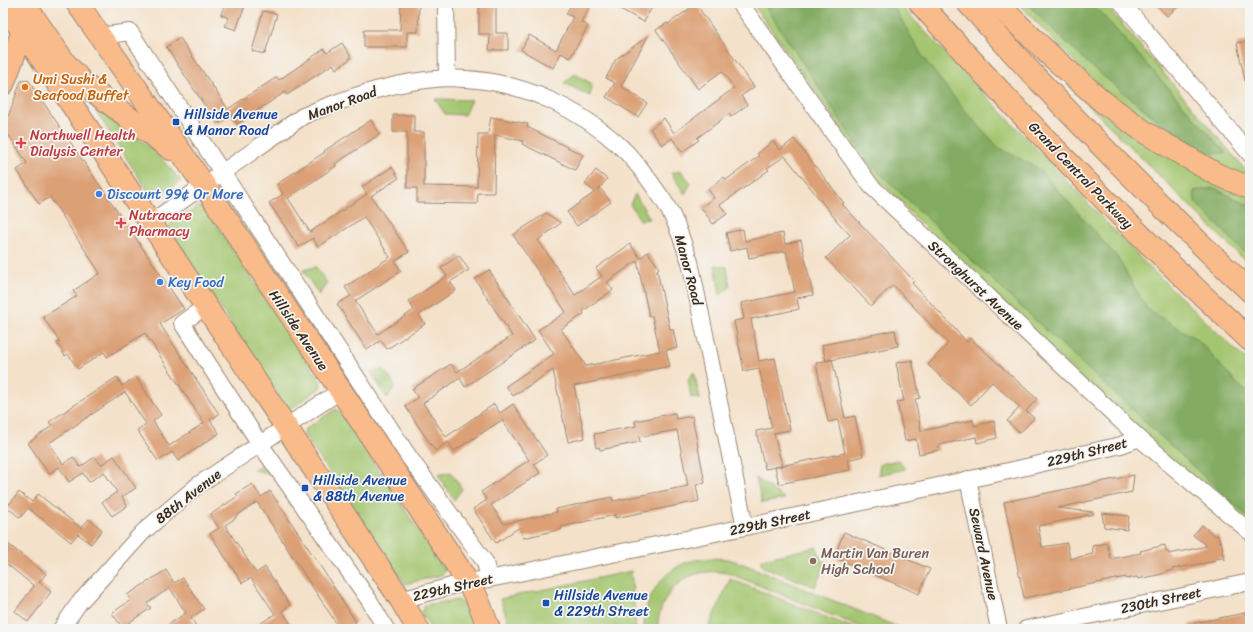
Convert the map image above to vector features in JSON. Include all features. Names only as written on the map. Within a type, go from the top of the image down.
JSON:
[{"type":"main road","name":"Hillside Avenue","points":[[77,3],[204,185],[458,567],[477,598],[489,629]]},
{"type":"main road","name":"Grand Central Parkway","points":[[920,3],[1041,134],[1119,214],[1250,340]]},
{"type":"main road","points":[[968,3],[1068,112],[1250,291]]},
{"type":"main road","points":[[996,3],[1051,56],[1102,101],[1121,115],[1146,133],[1216,174],[1250,188]]},
{"type":"main road","points":[[4,6],[29,15],[65,63],[85,85],[186,159]]},
{"type":"main road","points":[[3,84],[29,15]]},
{"type":"main road","points":[[29,15],[150,223],[401,600],[418,629]]},
{"type":"street","points":[[446,3],[447,78]]},
{"type":"street","name":"Stronghurst Avenue","points":[[740,3],[871,186],[1139,438],[1250,532]]},
{"type":"street","points":[[1122,3],[1250,154]]},
{"type":"street","name":"Hillside Avenue","points":[[100,36],[130,32],[409,457],[485,562],[489,579]]},
{"type":"street","name":"Manor Road","points":[[150,223],[304,116],[360,94],[399,84],[447,78],[484,80],[504,84],[552,100],[585,118],[623,149],[640,167],[664,202],[678,227],[690,262],[745,527]]},
{"type":"street","points":[[206,306],[182,324],[260,444],[369,600],[386,629]]},
{"type":"street","name":"88th Avenue","points":[[61,629],[79,603],[143,532],[198,485],[340,391]]},
{"type":"street","name":"229th Street","points":[[401,600],[466,582],[489,579],[745,527],[1121,445],[1139,438]]},
{"type":"street","name":"Seward Avenue","points":[[968,479],[999,629]]},
{"type":"street","name":"230th Street","points":[[1026,629],[1250,582]]},
{"type":"green space","points":[[752,3],[898,3],[1142,260],[1250,364],[1250,524],[1123,419],[912,215],[853,148],[828,109]]},
{"type":"green space","points":[[763,3],[885,3],[895,9],[924,59],[961,106],[998,147],[1039,169],[1117,257],[1147,309],[1198,340],[1238,385],[1250,394],[1250,519],[1018,304],[868,162]]},
{"type":"green space","points":[[1018,3],[1104,3],[1248,173],[1245,182],[1133,117],[1086,74]]},
{"type":"green space","points":[[1026,3],[1092,3],[1226,153],[1210,153],[1192,146],[1170,130],[1092,67]]},
{"type":"green space","points":[[575,74],[592,84],[590,96],[564,83]]},
{"type":"green space","points":[[1067,84],[1250,197],[1250,265],[1235,251]]},
{"type":"green space","points":[[435,99],[471,100],[464,115],[445,114]]},
{"type":"green space","points":[[91,104],[153,149],[181,181],[153,199]]},
{"type":"green space","points":[[681,171],[691,183],[685,194],[671,173]]},
{"type":"green space","points":[[1214,188],[1250,206],[1250,258],[1195,202],[1194,191]]},
{"type":"green space","points":[[635,194],[650,219],[640,220],[630,204]]},
{"type":"green space","points":[[199,206],[204,206],[321,382],[320,388],[292,408],[286,407],[169,230],[169,225]]},
{"type":"green space","points":[[715,265],[727,267],[730,287],[720,295]]},
{"type":"green space","points":[[316,267],[327,283],[319,295],[303,270]]},
{"type":"green space","points":[[384,369],[395,386],[387,398],[371,372]]},
{"type":"green space","points":[[694,372],[700,399],[691,397],[688,379]]},
{"type":"green space","points":[[336,409],[340,412],[445,570],[442,575],[405,584],[304,435],[305,429]]},
{"type":"green space","points":[[898,460],[905,469],[878,475],[880,464]]},
{"type":"green space","points":[[266,461],[275,475],[253,470]]},
{"type":"green space","points":[[451,472],[462,489],[454,500],[438,475]]},
{"type":"green space","points":[[756,478],[785,499],[762,503]]},
{"type":"green space","points":[[817,547],[821,561],[826,562],[815,587],[764,567],[761,564],[762,559]]},
{"type":"green space","points":[[710,558],[728,559],[741,563],[903,629],[866,629],[731,574],[722,572],[706,572],[696,574],[678,584],[665,599],[661,609],[658,629],[644,629],[646,609],[650,599],[654,590],[667,574],[685,563]]},
{"type":"green space","points":[[631,571],[636,629],[511,629],[500,599]]},
{"type":"green space","points":[[730,579],[856,629],[708,629]]},
{"type":"green space","points":[[458,600],[462,602],[475,629],[431,629],[421,612],[425,605]]},
{"type":"building","points":[[225,3],[246,3],[236,30],[225,26],[229,18],[221,15]]},
{"type":"building","points":[[401,3],[419,3],[418,32],[407,32],[407,47],[364,47],[364,30],[400,30]]},
{"type":"building","points":[[479,3],[496,3],[496,33],[508,33],[508,50],[489,50],[490,34],[479,34]]},
{"type":"building","points":[[572,3],[592,3],[581,22],[588,26],[570,58],[561,53],[553,68],[521,50],[529,35],[556,50],[573,17],[566,14]]},
{"type":"building","points":[[609,3],[645,3],[652,7],[644,22]]},
{"type":"building","points":[[1155,3],[1183,3],[1167,16]]},
{"type":"building","points":[[696,4],[754,87],[741,96],[747,105],[731,117],[729,114],[697,138],[699,140],[682,152],[672,138],[662,145],[650,129],[664,118],[674,133],[734,88],[722,71],[698,89],[656,30],[667,23],[668,24]]},
{"type":"building","points":[[263,11],[277,14],[265,54],[252,51]]},
{"type":"building","points":[[648,36],[621,86],[647,103],[638,117],[606,97],[615,83],[606,78],[616,59]]},
{"type":"building","points":[[180,38],[228,109],[277,77],[279,80],[324,49],[327,53],[342,43],[350,55],[350,59],[336,69],[333,64],[287,95],[285,92],[237,124],[231,115],[217,124],[166,47]]},
{"type":"building","points":[[1250,41],[1250,81],[1245,81],[1237,43]]},
{"type":"building","points":[[28,80],[184,309],[160,324],[219,414],[210,420],[219,433],[178,461],[172,452],[158,461],[137,430],[146,424],[125,392],[49,443],[63,464],[73,457],[80,467],[95,457],[101,465],[114,456],[136,488],[122,497],[127,506],[112,516],[102,502],[117,492],[104,472],[89,482],[83,473],[69,482],[59,467],[49,474],[28,443],[52,426],[49,422],[117,377],[122,386],[136,377],[161,415],[153,421],[169,446],[204,423],[145,333],[107,357],[104,352],[78,369],[68,354],[65,356],[57,343],[60,342],[43,317],[77,296],[73,291],[100,273],[50,197],[39,204],[17,170],[27,163],[4,128],[21,81]]},
{"type":"building","points":[[393,115],[414,115],[414,132],[424,132],[424,186],[477,187],[478,134],[488,134],[491,117],[528,124],[527,127],[583,155],[575,170],[522,144],[523,141],[495,135],[494,193],[478,193],[477,204],[417,203],[417,188],[407,188],[407,132],[393,132]]},
{"type":"building","points":[[371,120],[380,134],[288,198],[310,232],[367,194],[362,187],[392,167],[399,178],[371,196],[409,252],[395,261],[401,271],[355,301],[378,334],[414,310],[409,301],[447,276],[441,268],[459,255],[469,270],[450,282],[456,290],[419,315],[425,324],[387,349],[381,340],[367,350],[337,304],[351,296],[345,287],[390,257],[364,217],[318,247],[313,238],[299,247],[269,203],[283,194],[277,184]]},
{"type":"building","points":[[794,139],[844,203],[842,204],[914,281],[912,283],[967,342],[970,338],[1037,399],[1026,411],[1034,418],[1020,433],[1007,421],[1020,407],[992,382],[971,405],[928,365],[948,343],[893,285],[871,306],[826,258],[850,235],[785,156],[767,168],[769,170],[720,205],[727,214],[713,224],[701,207],[714,198],[708,189],[724,177],[726,180],[759,156],[757,154],[773,141],[780,150]]},
{"type":"building","points":[[596,170],[607,179],[598,190],[600,188],[611,202],[577,226],[567,212],[595,192],[585,184]]},
{"type":"building","points":[[546,213],[561,223],[538,240],[575,295],[602,276],[596,268],[630,244],[640,258],[648,252],[659,268],[657,270],[670,329],[673,329],[677,348],[666,350],[670,366],[574,386],[585,438],[568,442],[553,370],[513,396],[506,386],[554,354],[538,330],[566,312],[513,235]],"holes":[[[637,261],[649,316],[652,316],[660,351],[586,366],[561,329],[584,314],[583,311],[613,290],[607,282]]]},
{"type":"building","points":[[743,229],[745,241],[783,233],[785,244],[801,240],[813,295],[797,298],[799,309],[751,319],[759,361],[775,358],[790,430],[774,433],[782,466],[765,469],[756,431],[772,428],[765,394],[759,368],[744,371],[734,321],[744,319],[741,303],[795,292],[786,251],[749,258],[747,247],[730,251],[726,233]]},
{"type":"building","points":[[489,270],[535,340],[465,387],[460,378],[423,403],[446,437],[494,404],[500,413],[513,404],[547,455],[534,464],[540,473],[491,505],[504,524],[557,512],[556,509],[612,497],[613,501],[688,486],[677,430],[639,437],[640,442],[600,450],[599,447],[596,448],[594,434],[636,426],[635,421],[675,413],[676,419],[692,416],[705,483],[696,485],[699,501],[615,518],[615,515],[561,527],[562,529],[523,538],[520,527],[496,543],[473,509],[487,500],[481,492],[529,460],[502,420],[454,451],[448,442],[435,451],[405,406],[418,398],[412,389],[451,364],[457,372],[512,336],[475,279]]},
{"type":"building","points":[[895,330],[898,346],[826,361],[822,345]]},
{"type":"building","points":[[832,359],[845,418],[855,416],[863,456],[848,460],[850,470],[779,484],[775,467],[845,453],[838,420],[828,422],[816,363]]},
{"type":"building","points":[[912,360],[920,398],[915,399],[921,431],[973,420],[974,426],[994,421],[997,438],[977,443],[976,437],[938,445],[939,450],[919,454],[916,439],[905,441],[897,402],[904,401],[896,363]]},
{"type":"building","points":[[1134,475],[1132,492],[1057,508],[1093,512],[1094,514],[1038,526],[1042,547],[1067,543],[1070,559],[1093,554],[1092,546],[1107,543],[1111,559],[1141,553],[1140,551],[1165,545],[1166,552],[1169,554],[1207,546],[1193,535],[1202,525],[1215,536],[1218,535],[1220,542],[1221,541],[1225,560],[1222,558],[1215,559],[1215,561],[1172,569],[1173,570],[1158,575],[1138,579],[1137,577],[1126,579],[1126,577],[1024,598],[1004,502]]},
{"type":"building","points":[[252,484],[261,497],[270,491],[356,622],[344,629],[340,629],[257,502],[225,525],[256,573],[265,567],[290,605],[282,611],[291,624],[284,629],[252,629],[275,614],[251,578],[242,583],[210,534],[219,528],[210,515],[238,496],[236,494]]},
{"type":"building","points":[[19,492],[32,502],[38,494],[81,528],[89,519],[102,530],[91,544],[78,534],[71,542],[28,508],[20,518],[7,507]]},
{"type":"building","points":[[1102,513],[1129,516],[1127,530],[1104,527]]},
{"type":"building","points":[[844,532],[930,569],[919,594],[834,557]]},
{"type":"building","points":[[3,540],[46,574],[39,582],[51,592],[28,622],[15,611],[34,586],[3,561]]},
{"type":"building","points":[[166,570],[174,583],[183,578],[204,609],[191,618],[198,629],[162,629],[186,613],[170,588],[147,603],[151,608],[122,627],[112,613],[131,600],[127,595]]},
{"type":"building","points":[[1250,612],[1250,629],[1190,629],[1189,624]]},
{"type":"place","name":"Umi Sushi & Seafood Buffet","points":[[25,87]]},
{"type":"place","name":"Hillside Avenue & Manor Road","points":[[176,122]]},
{"type":"place","name":"Northwell Health Dialysis Center","points":[[21,143]]},
{"type":"place","name":"Discount 99¢ Or More","points":[[99,194]]},
{"type":"place","name":"Nutracare Pharmacy","points":[[121,223]]},
{"type":"place","name":"Key Food","points":[[160,282]]},
{"type":"place","name":"Hillside Avenue & 88th Avenue","points":[[305,488]]},
{"type":"place","name":"Martin Van Buren High School","points":[[813,561]]},
{"type":"place","name":"Hillside Avenue & 229th Street","points":[[546,603]]}]
